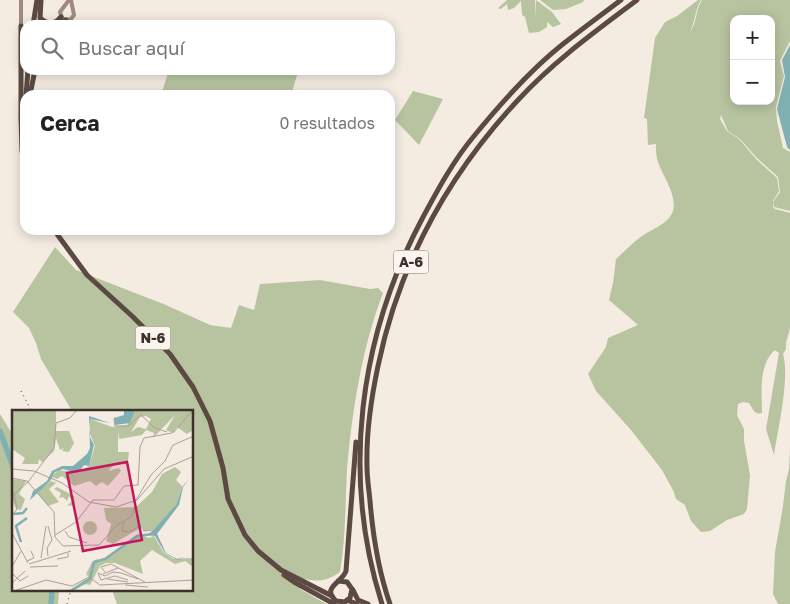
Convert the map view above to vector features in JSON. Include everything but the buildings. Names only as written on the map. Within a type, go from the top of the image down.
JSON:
[{"type":"highway","points":[[39,0],[40,18],[42,20]]},
{"type":"highway","points":[[34,20],[39,0]]},
{"type":"highway","name":"A-6","points":[[381,603],[366,542],[359,467],[365,386],[376,334],[396,275],[412,237],[434,196],[473,137],[505,99],[562,44],[620,0]]},
{"type":"highway","name":"A-6","points":[[392,604],[382,577],[372,529],[367,466],[368,428],[373,387],[382,343],[395,301],[423,234],[469,160],[520,98],[555,63],[637,0]]},
{"type":"highway","points":[[21,75],[21,90]]},
{"type":"highway","points":[[28,75],[28,90]]},
{"type":"highway","points":[[30,90],[34,75]]},
{"type":"highway","name":"N-6","points":[[58,235],[86,275],[132,316],[170,354],[193,387],[210,421],[223,468],[228,499],[234,516],[245,535],[258,551],[281,570],[332,596],[338,603]]},
{"type":"highway","points":[[316,587],[323,588],[336,582],[346,571],[359,408],[364,373],[376,334]]},
{"type":"highway","points":[[281,570],[286,577],[294,582],[338,603],[347,600],[352,592]]},
{"type":"highway","points":[[336,582],[347,582],[357,602],[362,604]]},
{"type":"highway","points":[[332,596],[331,591],[336,582]]},
{"type":"highway","points":[[352,592],[358,600],[368,604]]},
{"type":"highway","points":[[347,600],[357,604]]},
{"type":"main road","points":[[21,20],[22,0]]},
{"type":"main road","points":[[70,0],[74,13],[73,18],[64,19],[60,12],[70,0]]},
{"type":"main road","points":[[64,7],[73,9]]},
{"type":"green space","points":[[507,0],[535,0],[535,17],[536,0],[552,12],[561,24],[553,27],[547,22],[547,27],[539,32],[529,33],[525,17],[522,15],[521,1],[514,8],[508,10],[507,4],[501,9],[498,8]]},
{"type":"green space","points":[[540,0],[584,0],[566,9],[553,10]]},
{"type":"green space","points":[[698,0],[701,0],[690,32],[694,25],[702,0],[790,0],[790,41],[780,61],[784,76],[776,107],[783,148],[790,152],[790,211],[774,207],[773,202],[773,207],[790,213],[790,328],[786,349],[783,354],[785,364],[784,389],[774,455],[766,429],[779,353],[775,350],[763,371],[762,413],[755,412],[749,403],[743,402],[738,404],[737,415],[744,429],[744,441],[750,475],[747,509],[744,514],[727,520],[710,531],[701,532],[691,521],[685,505],[676,499],[662,470],[631,430],[596,391],[588,374],[606,347],[608,338],[638,325],[609,300],[616,259],[639,238],[665,222],[673,211],[672,195],[658,160],[656,144],[648,145],[647,119],[644,118],[655,38],[665,22],[677,16]],"holes":[[[721,115],[728,131],[740,139],[778,177],[780,192],[773,201],[779,191],[777,178],[756,159],[739,139],[727,131],[720,119]]]},
{"type":"green space","points":[[167,75],[297,75],[293,90],[163,90]]},
{"type":"green space","points":[[413,91],[443,99],[419,145],[395,120]]},
{"type":"green space","points":[[55,247],[76,270],[166,305],[210,325],[231,328],[239,305],[254,310],[260,284],[320,280],[370,289],[378,288],[383,293],[369,335],[352,425],[340,572],[323,580],[305,579],[300,589],[326,604],[117,604],[113,592],[194,592],[194,410],[71,410],[41,359],[29,328],[13,312]]},
{"type":"green space","points":[[0,414],[12,434],[12,592],[59,592],[58,604],[0,604]]},
{"type":"green space","points":[[790,448],[790,604],[778,604],[773,594],[775,552],[789,469]]},
{"type":"water","points":[[790,45],[790,150],[787,147],[777,109],[785,77],[782,60]]},
{"type":"waterway","points":[[0,431],[12,464]]},
{"type":"waterway","points":[[51,604],[52,592]]},
{"type":"railway","points":[[21,391],[31,410]]},
{"type":"railway","points":[[67,604],[70,592]]}]
